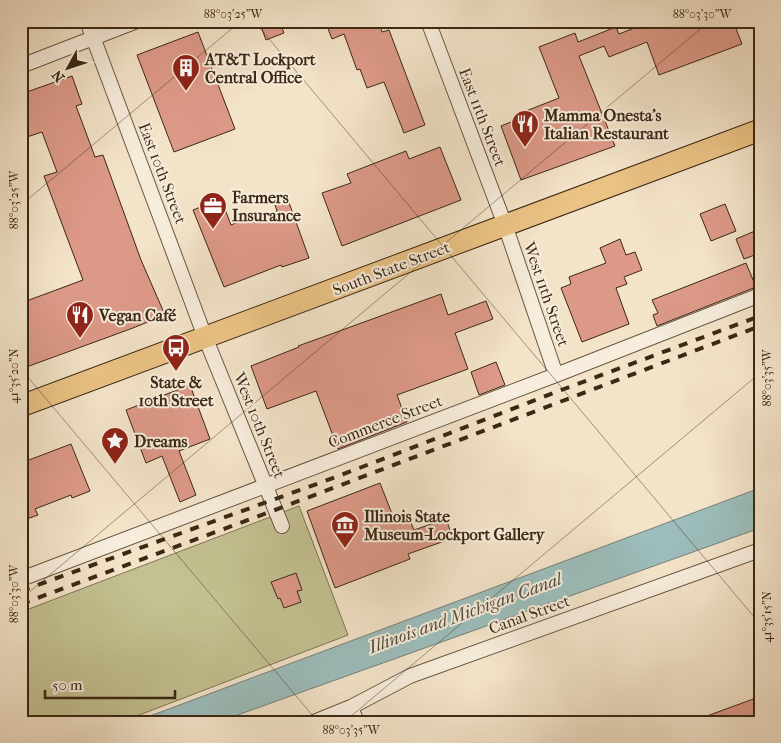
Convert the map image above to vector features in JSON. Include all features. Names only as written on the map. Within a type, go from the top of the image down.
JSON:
[{"type":"main road","name":"South State Street","points":[[21,406],[760,130]]},
{"type":"street","name":"East 10th Street","points":[[87,21],[205,337]]},
{"type":"street","points":[[21,66],[137,21]]},
{"type":"street","name":"East 11th Street","points":[[428,21],[505,225]]},
{"type":"street","name":"West 11th Street","points":[[505,225],[556,374]]},
{"type":"street","name":"Commerce Street","points":[[21,579],[760,295]]},
{"type":"street","name":"West 10th Street","points":[[205,337],[282,526]]},
{"type":"street","name":"Canal Street","points":[[314,722],[351,707],[410,676],[760,550]]},
{"type":"street","points":[[351,707],[357,722]]},
{"type":"shaded area","points":[[299,506],[348,635],[121,722],[31,722],[21,696],[21,612]]},
{"type":"water","name":"Illinois and Michigan Canal","points":[[760,488],[760,528],[218,722],[134,722]]},
{"type":"building","points":[[259,21],[279,21],[284,33],[266,40]]},
{"type":"building","points":[[325,21],[378,21],[382,32],[389,30],[425,125],[404,133],[384,82],[367,88],[360,69],[357,70],[344,34],[332,39]]},
{"type":"building","points":[[652,21],[733,21],[742,44],[659,75],[647,42],[609,57],[604,46],[579,56],[615,146],[521,180],[501,126],[529,115],[526,111],[559,98],[539,47],[575,33],[578,42],[616,27],[619,34]]},
{"type":"building","name":"AT&T Lockport Central Office","points":[[198,32],[235,129],[174,152],[137,55]]},
{"type":"building","points":[[72,76],[82,104],[76,106],[95,157],[103,155],[141,260],[165,315],[21,369],[21,303],[83,280],[44,176],[57,172],[42,132],[27,137],[21,120],[21,94]]},
{"type":"building","points":[[440,147],[461,200],[342,246],[322,193],[351,183],[347,174],[406,151],[409,159]]},
{"type":"building","points":[[287,197],[309,258],[282,267],[281,265],[224,287],[193,210],[221,199],[231,225],[247,218],[248,222],[277,211],[274,202]]},
{"type":"building","points":[[725,204],[736,231],[711,241],[700,214]]},
{"type":"building","points":[[755,231],[760,242],[760,253],[744,259],[736,239]]},
{"type":"building","points":[[620,239],[626,255],[635,252],[642,270],[624,277],[627,284],[616,288],[629,324],[582,342],[561,288],[571,284],[569,277],[606,263],[600,248]]},
{"type":"building","points":[[746,263],[756,287],[657,326],[653,315],[658,313],[652,300]]},
{"type":"building","points":[[441,294],[448,315],[486,301],[493,319],[455,333],[468,369],[397,395],[407,422],[338,449],[316,391],[267,409],[251,366],[298,346]]},
{"type":"building","points":[[496,362],[505,385],[479,395],[471,372]]},
{"type":"building","points":[[190,385],[210,439],[179,451],[196,495],[180,502],[162,456],[146,463],[126,410]]},
{"type":"building","points":[[71,444],[90,491],[72,498],[71,495],[35,509],[38,515],[21,521],[21,463]]},
{"type":"building","points":[[380,483],[396,524],[409,518],[414,530],[446,519],[453,538],[408,554],[410,559],[335,588],[307,511]]},
{"type":"building","points":[[296,573],[302,590],[297,591],[301,602],[284,608],[271,582]]},
{"type":"building","points":[[756,698],[760,708],[760,722],[696,722],[696,720]]},
{"type":"railway","points":[[21,591],[336,477],[760,316]]},
{"type":"railway","points":[[21,604],[760,326]]},
{"type":"place","name":"AT&T Lockport Central Office","points":[[186,92]]},
{"type":"place","name":"Mamma Onesta's Italian Restaurant","points":[[525,148]]},
{"type":"place","name":"Farmers Insurance","points":[[213,230]]},
{"type":"place","name":"Vegan Café","points":[[80,339]]},
{"type":"place","name":"State & 10th Street","points":[[176,372]]},
{"type":"place","name":"Dreams","points":[[115,465]]},
{"type":"place","name":"Illinois State Museum-Lockport Gallery","points":[[345,549]]}]
